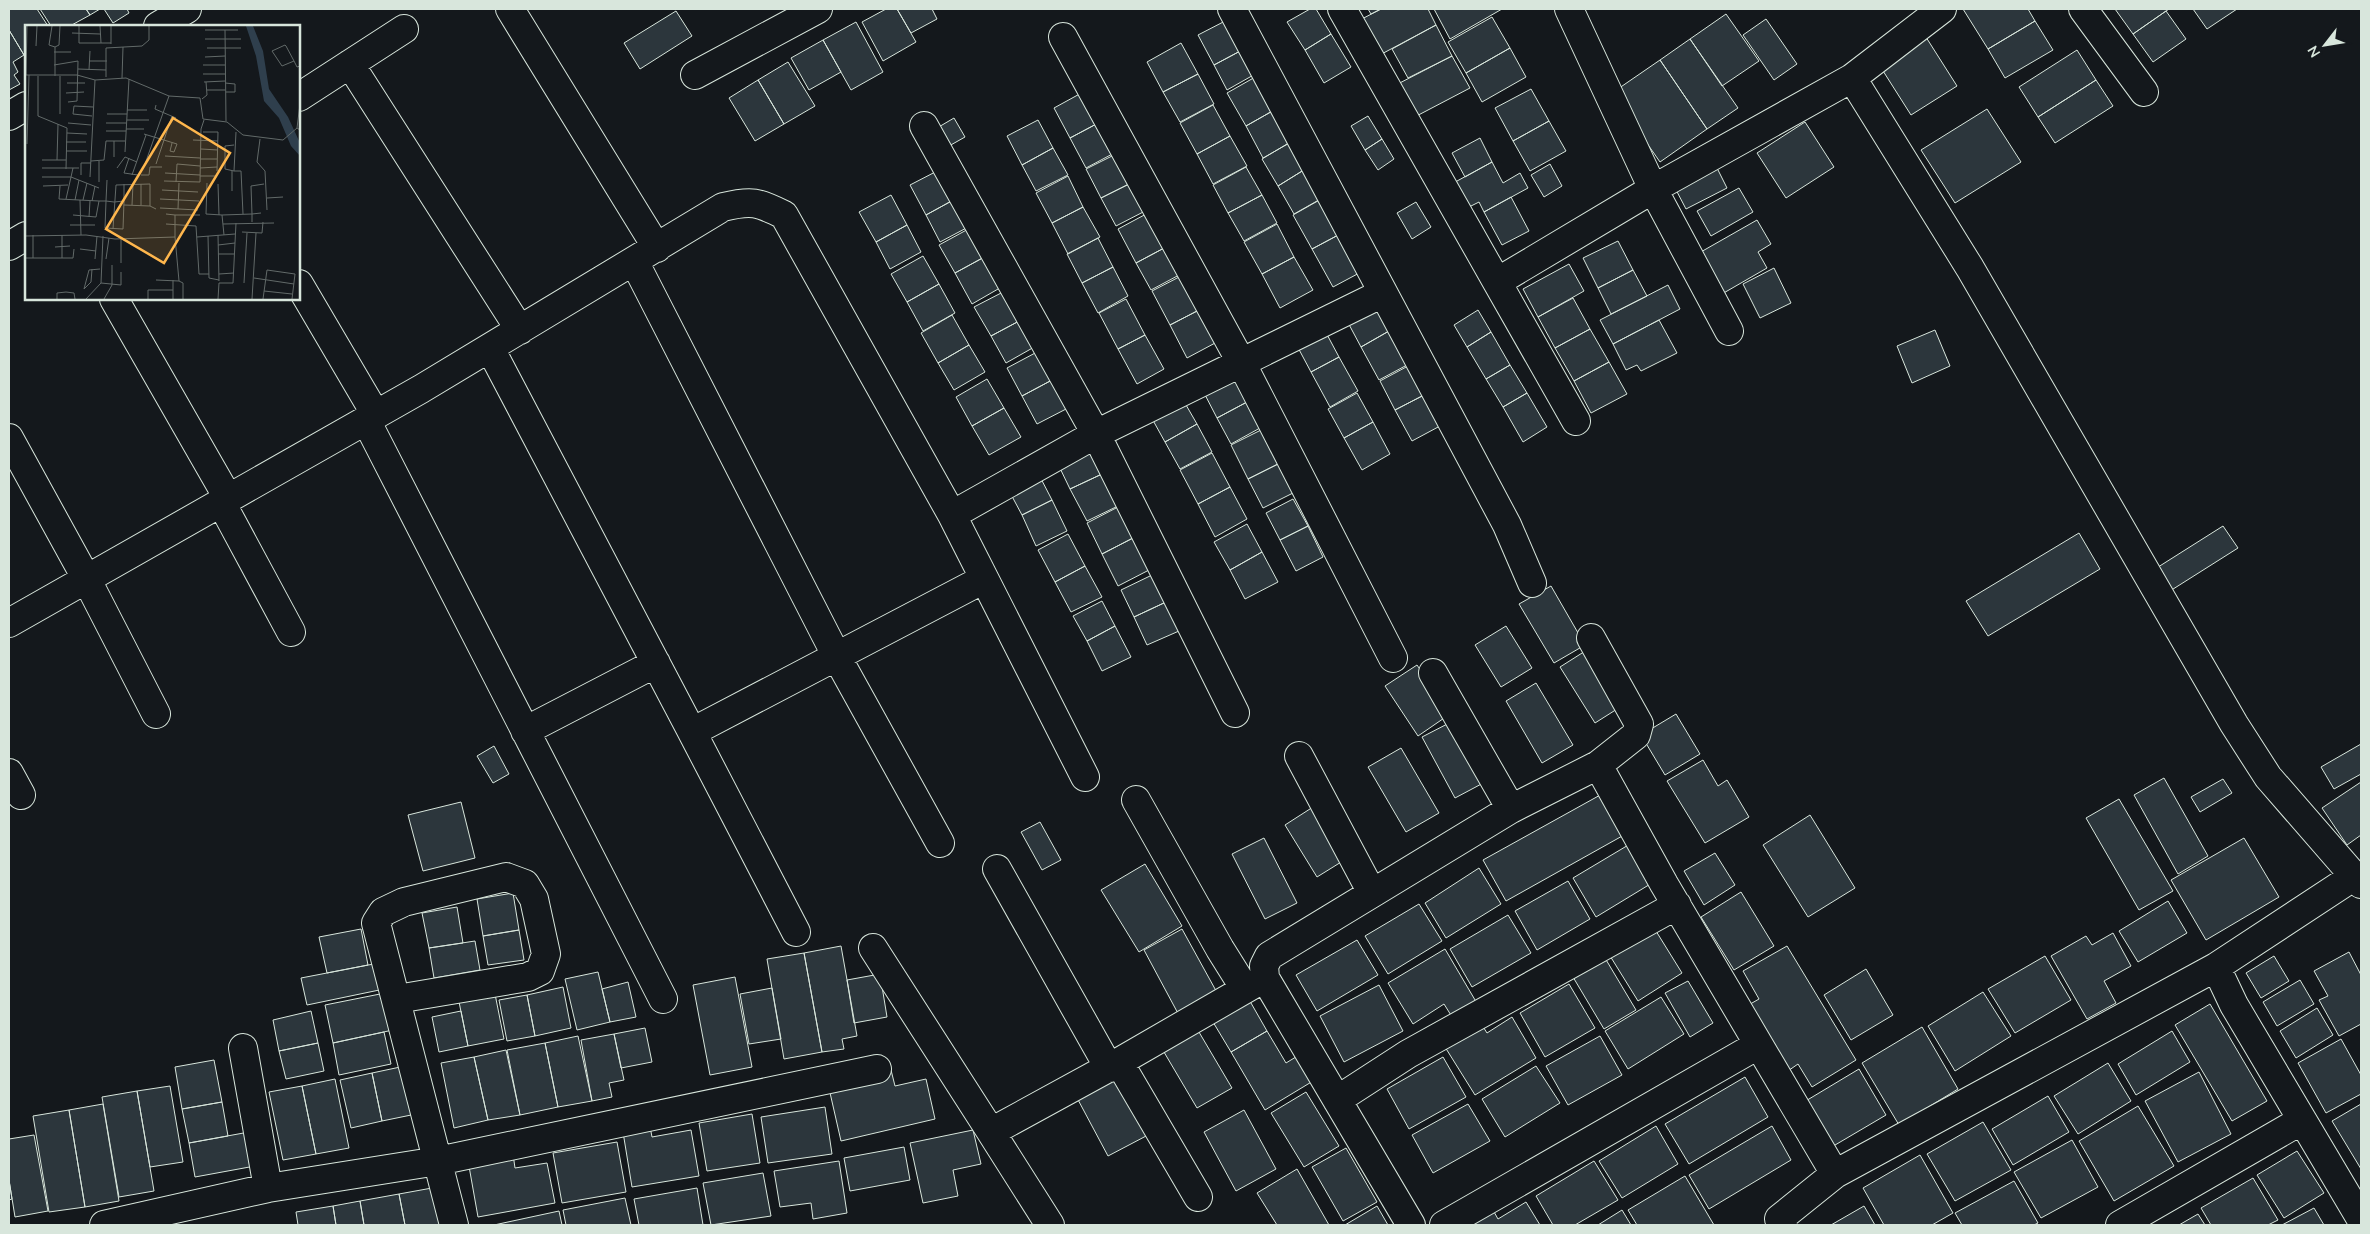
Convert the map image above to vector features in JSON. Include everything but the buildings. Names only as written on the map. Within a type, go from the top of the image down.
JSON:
[{"type":"street","points":[[160,25],[187,9]]},
{"type":"street","points":[[510,9],[645,255],[837,657],[940,842]]},
{"type":"street","points":[[695,75],[818,9]]},
{"type":"street","points":[[1232,9],[1507,525],[1532,583]]},
{"type":"street","points":[[1342,9],[1576,421]]},
{"type":"street","points":[[1570,9],[1653,189],[1729,331]]},
{"type":"street","points":[[1497,282],[1653,189],[1852,78],[1942,9]]},
{"type":"street","points":[[2082,9],[2144,92]]},
{"type":"street","points":[[300,96],[404,29]]},
{"type":"street","points":[[1063,37],[1241,362],[1393,658]]},
{"type":"street","points":[[350,64],[520,330]]},
{"type":"street","points":[[1777,1223],[1835,1174],[2216,967],[2357,881],[2268,777],[2234,724],[1970,268],[1852,78]]},
{"type":"street","points":[[9,116],[25,107]]},
{"type":"street","points":[[924,126],[1096,434],[1235,713]]},
{"type":"street","points":[[9,623],[371,418],[724,207],[744,202],[761,204],[784,215],[952,515],[1085,777]]},
{"type":"street","points":[[9,246],[25,237]]},
{"type":"street","points":[[300,286],[371,418],[526,731],[663,999]]},
{"type":"street","points":[[952,515],[1096,434],[1383,294]]},
{"type":"street","points":[[115,300],[224,500],[292,632]]},
{"type":"street","points":[[490,348],[796,932]]},
{"type":"street","points":[[9,438],[86,578],[156,714]]},
{"type":"street","points":[[692,732],[984,580]]},
{"type":"street","points":[[991,1132],[1114,1065],[1255,984],[1268,956],[1511,809],[1598,765],[1636,735],[1639,724],[1591,638]]},
{"type":"street","points":[[526,731],[656,663]]},
{"type":"street","points":[[1433,673],[1511,809]]},
{"type":"street","points":[[1299,756],[1372,893]]},
{"type":"street","points":[[1598,765],[1758,1045],[1835,1174]]},
{"type":"street","points":[[1136,800],[1220,949],[1255,984],[1337,1100],[1411,1225]]},
{"type":"street","points":[[997,869],[1114,1065],[1198,1197]]},
{"type":"street","points":[[397,999],[528,977],[540,971],[546,954],[534,899],[525,884],[506,876],[404,902],[383,912],[376,923],[454,1225]]},
{"type":"street","points":[[1337,1100],[1408,1054],[1677,905]]},
{"type":"street","points":[[873,948],[1050,1225]]},
{"type":"street","points":[[2216,967],[2234,1005],[2361,1219]]},
{"type":"street","points":[[1444,1225],[1758,1045]]},
{"type":"street","points":[[243,1048],[268,1188]]},
{"type":"street","points":[[104,1225],[268,1188],[438,1161],[877,1069]]},
{"type":"street","points":[[2120,1225],[2302,1120]]}]
